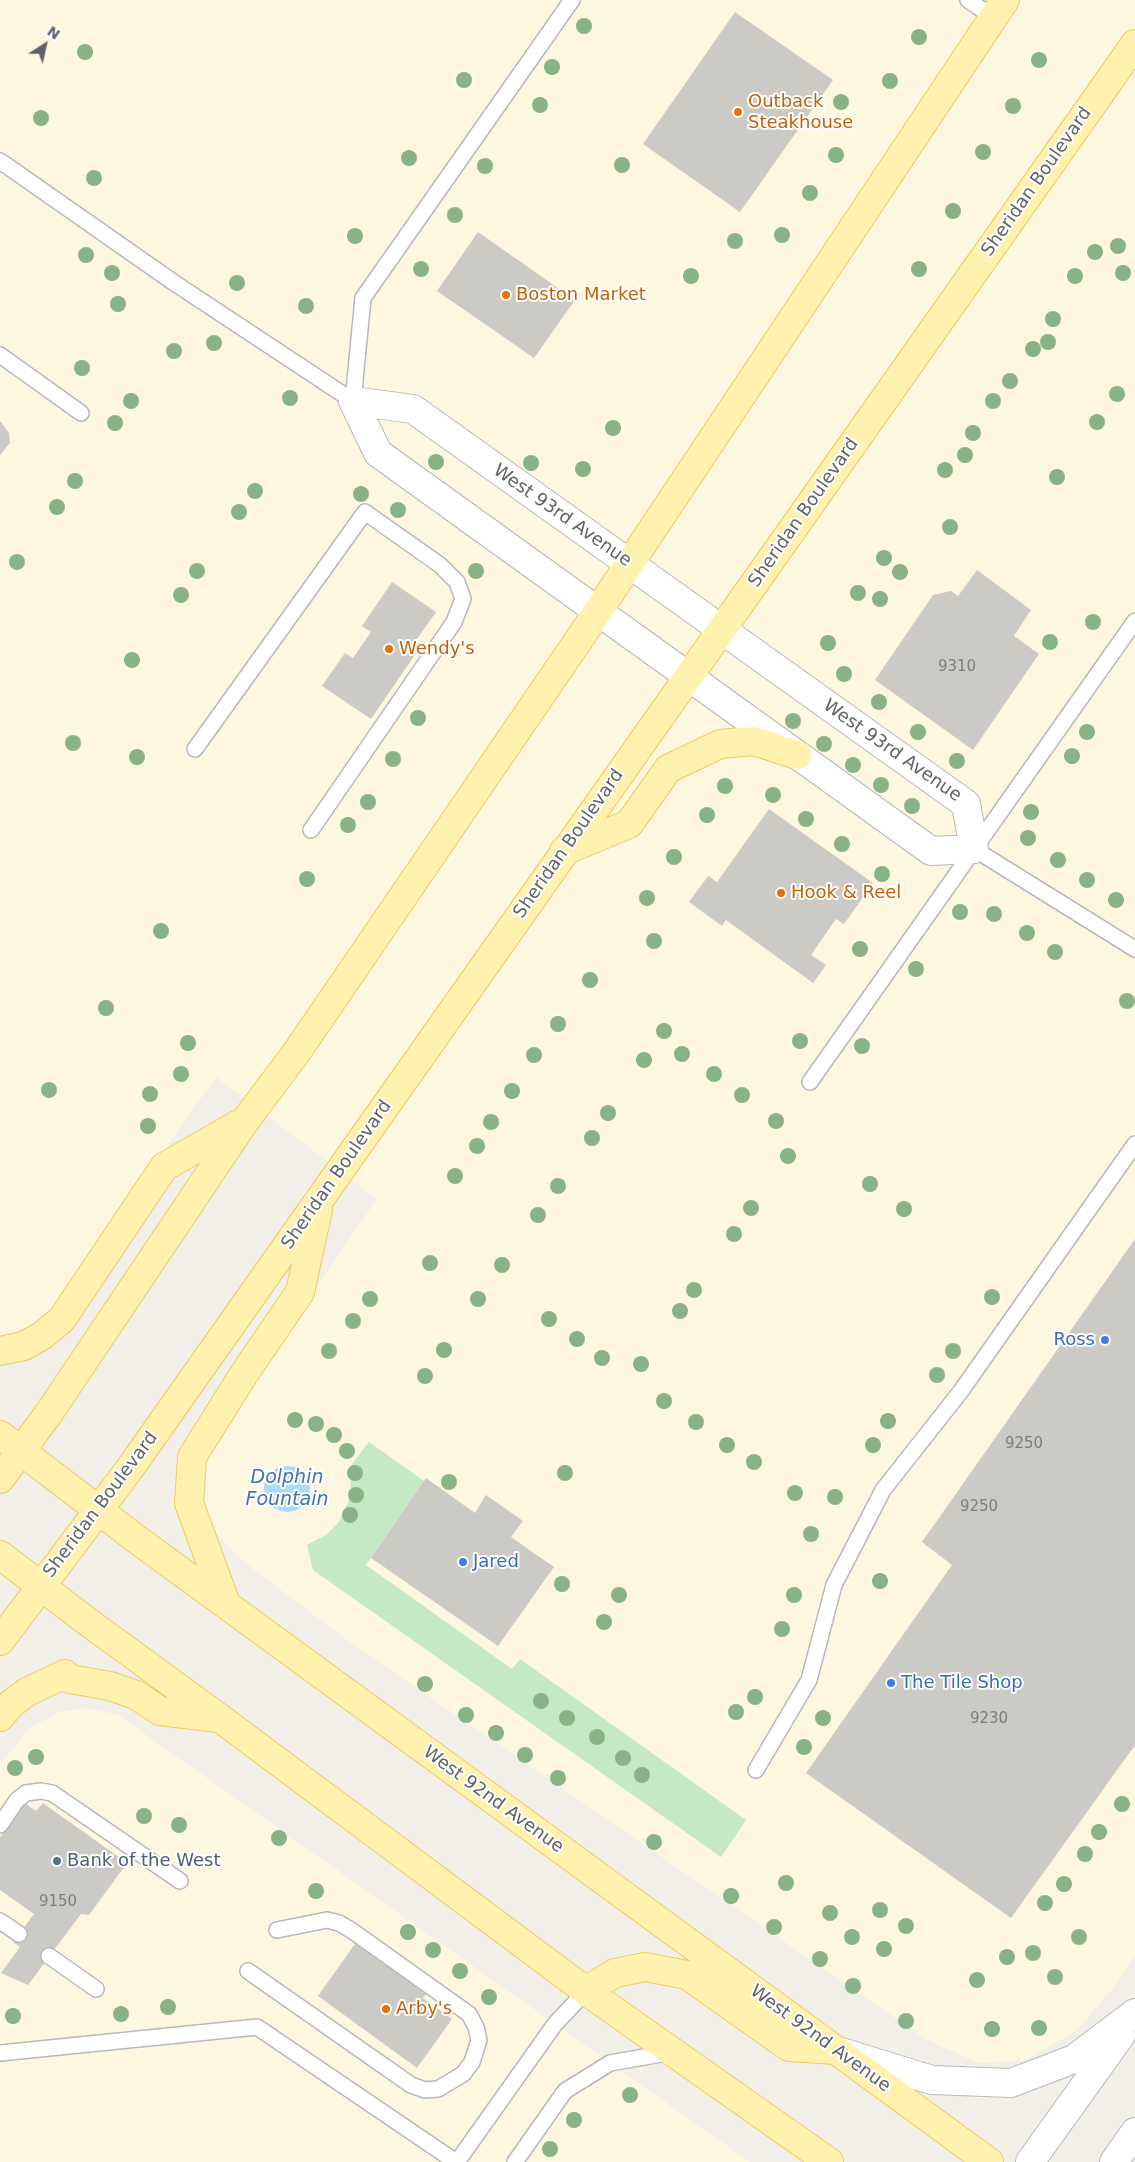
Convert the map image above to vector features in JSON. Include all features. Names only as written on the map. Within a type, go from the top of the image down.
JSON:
[{"type":"main road","points":[[0,1479],[10,1442],[49,1413],[245,1121],[296,1053],[598,612],[999,9]]},
{"type":"main road","name":"Sheridan Boulevard","points":[[0,1641],[99,1510],[321,1198],[1135,44]]},
{"type":"main road","points":[[564,851],[629,824],[668,769],[720,744],[754,741],[797,755]]},
{"type":"main road","points":[[0,1351],[24,1346],[43,1335],[62,1319],[164,1167],[245,1121]]},
{"type":"main road","points":[[226,1604],[189,1503],[192,1457],[244,1374],[300,1292],[321,1198]]},
{"type":"main road","name":"West 92nd Avenue","points":[[10,1442],[226,1604],[989,2162]]},
{"type":"main road","points":[[0,1555],[586,1991],[829,2162]]},
{"type":"main road","points":[[0,1717],[11,1704],[27,1692],[65,1674],[70,1679],[110,1686],[136,1695],[160,1711],[221,1719]]},
{"type":"main road","points":[[586,1991],[615,1973],[645,1967],[687,1976],[790,2047],[836,2050]]},
{"type":"street","name":"West 93rd Avenue","points":[[353,401],[413,409],[966,804],[974,849]]},
{"type":"street","points":[[353,401],[378,453],[598,612],[931,851],[974,849]]},
{"type":"street","points":[[836,2050],[932,2080],[1011,2083],[1074,2059],[1135,2014]]},
{"type":"street","points":[[1030,2162],[1135,2014]]},
{"type":"street","points":[[1114,2162],[1135,2132]]},
{"type":"lane","points":[[0,162],[173,282],[353,401],[363,298],[572,0]]},
{"type":"lane","points":[[968,0],[999,9]]},
{"type":"lane","points":[[0,355],[81,413]]},
{"type":"lane","points":[[195,749],[365,512],[440,565],[457,582],[463,599],[454,622],[311,830]]},
{"type":"lane","points":[[810,1082],[1135,621]]},
{"type":"lane","points":[[974,849],[1135,949]]},
{"type":"lane","points":[[756,1770],[809,1680],[834,1585],[883,1490],[961,1391],[1135,1144]]},
{"type":"lane","points":[[0,1825],[17,1800],[26,1794],[41,1791],[52,1794],[180,1881]]},
{"type":"lane","points":[[248,1971],[412,2085],[425,2090],[438,2089],[464,2074],[472,2062],[479,2040],[476,2027],[469,2014],[464,2010],[339,1923],[327,1920],[315,1921],[277,1930]]},
{"type":"lane","points":[[0,1921],[19,1934]]},
{"type":"lane","points":[[49,1956],[96,1989]]},
{"type":"lane","points":[[0,2053],[257,2027],[456,2162],[555,2024],[586,1991]]},
{"type":"lane","points":[[516,2162],[566,2091],[610,2063],[673,2052]]},
{"type":"shaded area","points":[[0,0],[1135,0],[1135,1956],[1113,1988],[1076,2031],[1024,2061],[979,2063],[927,2040],[347,1640],[240,1559],[216,1533],[208,1522],[200,1493],[200,1470],[252,1380],[377,1199],[216,1077],[52,1308],[41,1319],[27,1328],[0,1335]]},
{"type":"shaded area","points":[[88,1708],[118,1715],[750,2162],[0,2162],[0,1764],[30,1728],[59,1712]]},
{"type":"green space","points":[[369,1442],[424,1481],[366,1565],[512,1669],[520,1659],[746,1820],[721,1857],[313,1570],[307,1545],[326,1535],[339,1522],[351,1496],[350,1467]]},
{"type":"water","name":"Dolphin Fountain","points":[[292,1466],[296,1467],[306,1476],[309,1480],[309,1498],[300,1508],[292,1512],[282,1512],[274,1508],[265,1498],[264,1484],[268,1476],[278,1467]]},
{"type":"building","name":"Outback Steakhouse","points":[[735,12],[833,80],[740,212],[643,144]]},
{"type":"building","name":"Boston Market","points":[[478,232],[575,300],[534,358],[437,291]]},
{"type":"building","points":[[0,421],[9,433],[10,443],[0,455]]},
{"type":"building","points":[[977,570],[1031,610],[1014,636],[1039,654],[973,750],[875,680],[933,595],[951,591],[958,596]]},
{"type":"building","name":"Wendy's","points":[[392,582],[436,612],[415,642],[421,646],[371,719],[322,686],[345,653],[353,658],[371,632],[362,626]]},
{"type":"building","name":"Hook & Reel","points":[[769,809],[873,883],[844,924],[836,919],[811,955],[826,965],[813,983],[726,920],[722,926],[689,902],[708,876],[717,882]]},
{"type":"building","points":[[1135,1239],[1135,1745],[1011,1918],[806,1773],[952,1565],[922,1542]]},
{"type":"building","name":"Jared","points":[[426,1478],[475,1513],[486,1495],[523,1521],[511,1537],[554,1567],[498,1646],[371,1558]]},
{"type":"building","points":[[25,1803],[36,1811],[43,1803],[127,1863],[89,1915],[81,1914],[28,1985],[1,1973],[20,1947],[13,1942],[34,1914],[0,1890],[0,1837]]},
{"type":"building","name":"Arby's","points":[[357,1941],[428,1992],[423,1998],[452,2019],[417,2068],[318,1996]]},
{"type":"place","name":"Outback Steakhouse","points":[[738,112]]},
{"type":"place","name":"Boston Market","points":[[506,295]]},
{"type":"place","name":"Wendy's","points":[[389,649]]},
{"type":"place","name":"Hook & Reel","points":[[781,893]]},
{"type":"place","name":"Ross","points":[[1105,1340]]},
{"type":"place","name":"Jared","points":[[463,1562]]},
{"type":"place","name":"The Tile Shop","points":[[891,1683]]},
{"type":"place","name":"Bank of the West","points":[[57,1861]]},
{"type":"place","name":"Arby's","points":[[386,2009]]}]
